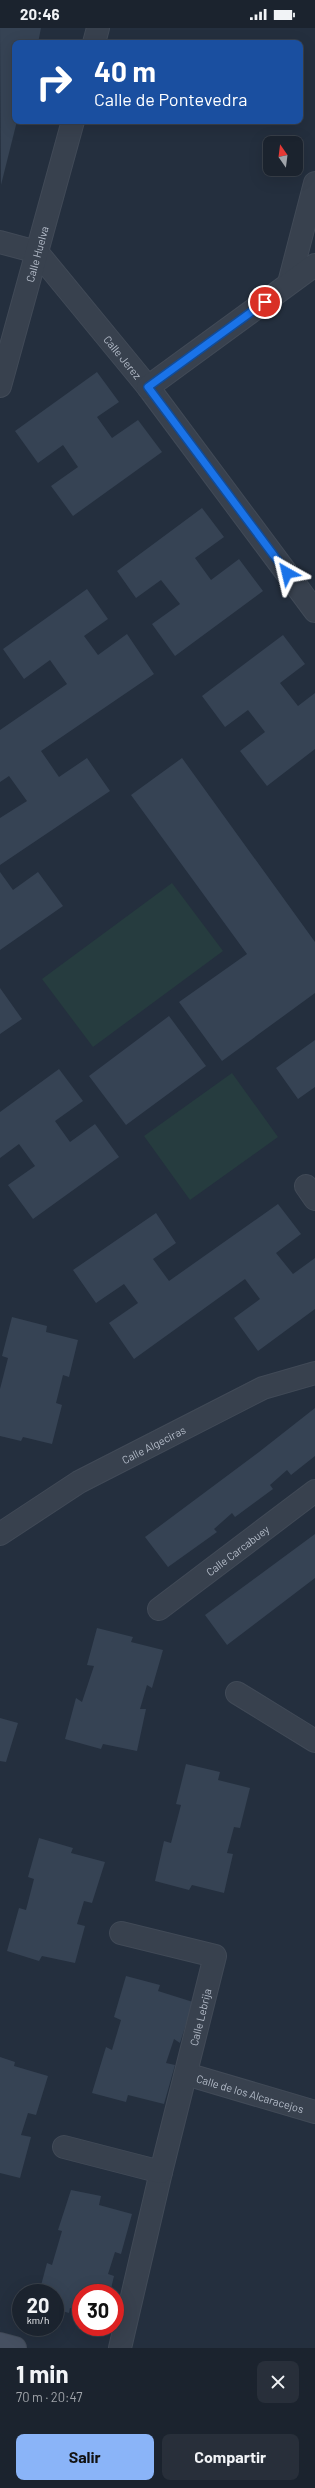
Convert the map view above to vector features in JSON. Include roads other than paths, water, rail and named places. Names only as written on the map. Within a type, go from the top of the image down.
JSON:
[{"type":"main road","points":[[0,2344],[15,2348]]},
{"type":"street","points":[[95,40],[98,28]]},
{"type":"street","name":"Calle Huelva","points":[[0,386],[72,124]]},
{"type":"street","points":[[289,283],[315,182]]},
{"type":"street","points":[[0,242],[37,252]]},
{"type":"street","name":"Calle Jerez","points":[[37,252],[148,387],[315,611]]},
{"type":"street","points":[[148,387],[253,312],[289,283],[315,265]]},
{"type":"street","name":"Calle Algeciras","points":[[0,1534],[79,1482],[263,1388],[315,1373]]},
{"type":"street","name":"Calle Carcabuey","points":[[159,1609],[315,1491]]},
{"type":"street","points":[[237,1693],[315,1741]]},
{"type":"street","name":"Calle Lebrija","points":[[120,2348],[161,2172],[215,1956],[121,1933]]},
{"type":"street","name":"Calle de los Alcaracejos","points":[[186,2074],[315,2112]]},
{"type":"street","points":[[64,2148],[161,2172]]}]
